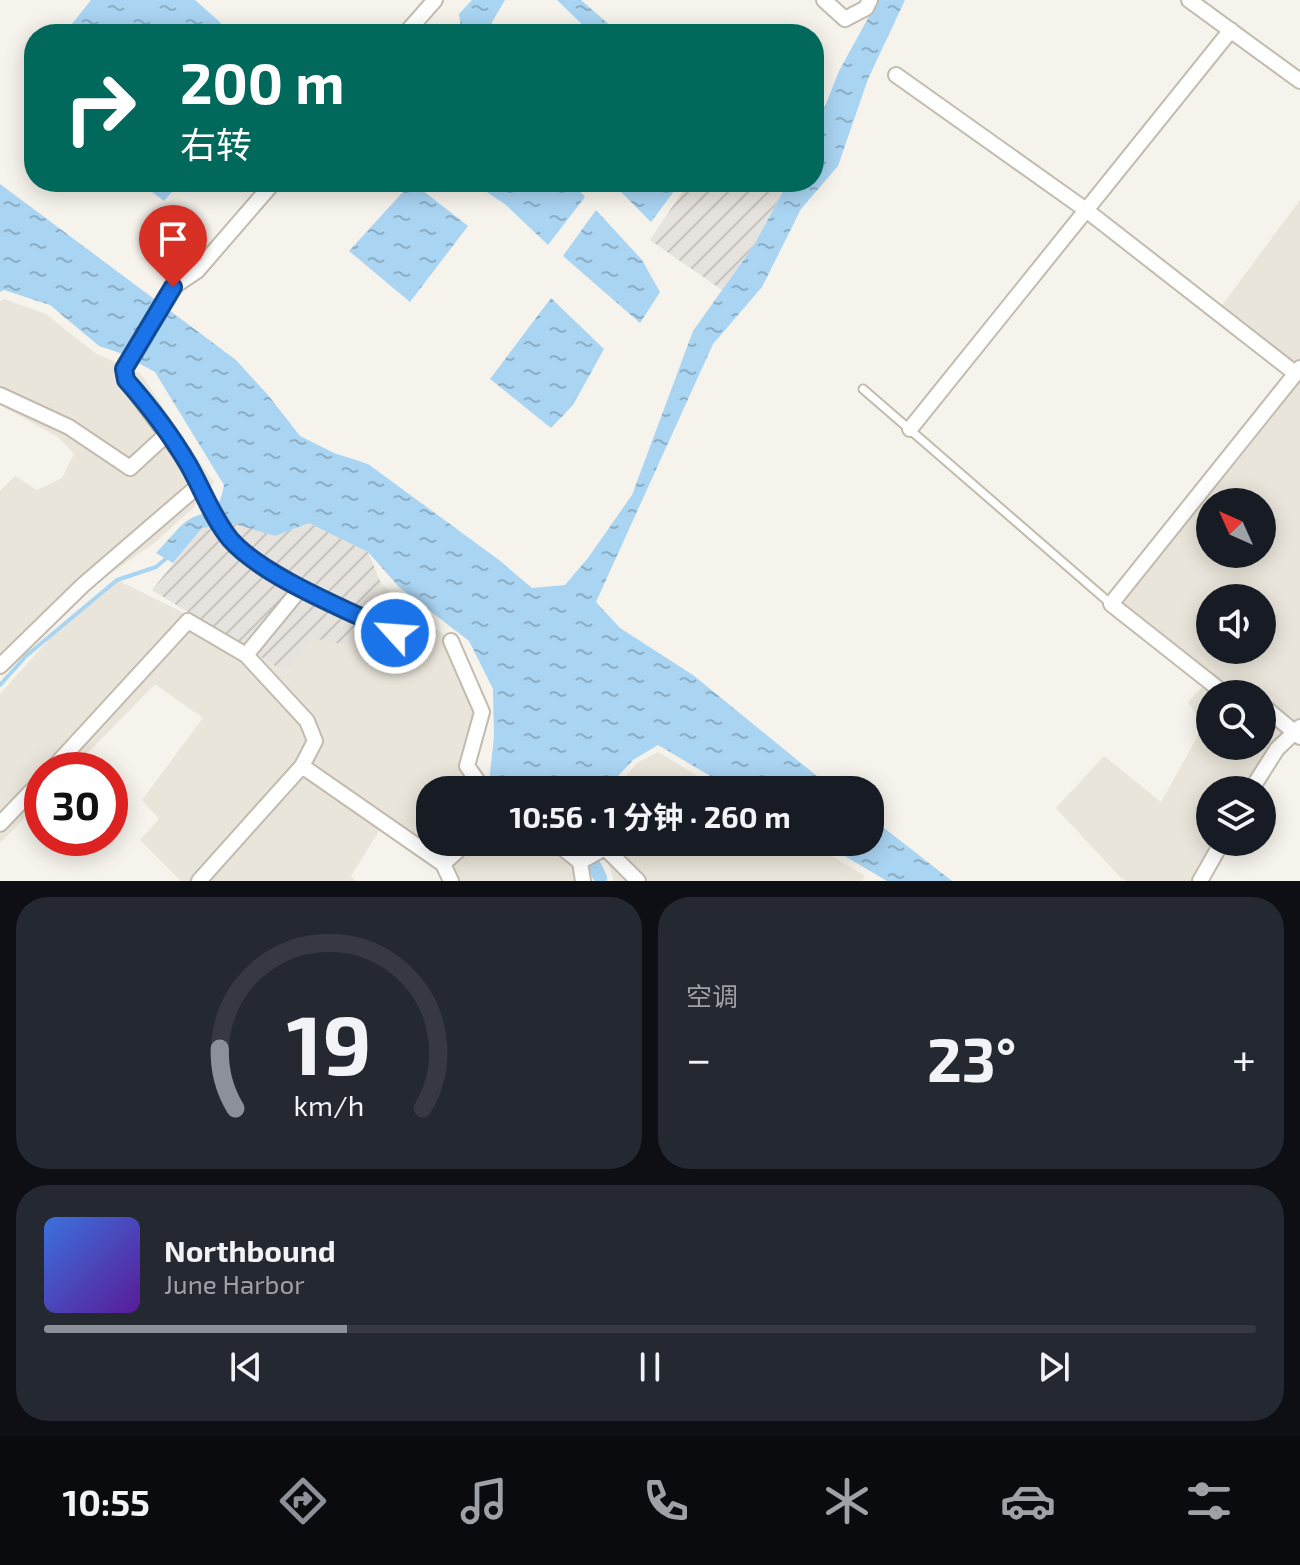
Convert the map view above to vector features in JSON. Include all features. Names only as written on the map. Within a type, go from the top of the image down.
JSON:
[{"type":"street","points":[[414,24],[435,0]]},
{"type":"street","points":[[824,0],[845,19],[866,8],[870,0]]},
{"type":"street","points":[[1189,0],[1300,81]]},
{"type":"street","points":[[910,429],[1231,30]]},
{"type":"street","points":[[896,75],[1086,210],[1298,370],[1111,604],[1207,680]]},
{"type":"street","points":[[265,192],[197,271],[173,287],[124,369],[126,380],[189,465],[229,537],[248,556],[301,588],[395,633]]},
{"type":"street","points":[[0,395],[69,427],[130,468],[167,434]]},
{"type":"street","points":[[0,666],[83,585],[198,486]]},
{"type":"street","points":[[246,655],[301,588]]},
{"type":"street","points":[[68,752],[188,621],[246,655],[307,721],[315,741],[302,766],[199,881]]},
{"type":"street","points":[[451,641],[482,712],[467,766],[474,776]]},
{"type":"street","points":[[1260,776],[1277,749],[1298,733],[1276,716]]},
{"type":"street","points":[[302,766],[443,864],[451,881]]},
{"type":"street","points":[[0,824],[24,799]]},
{"type":"street","points":[[580,862],[605,848],[638,881]]},
{"type":"street","points":[[443,864],[452,856]]},
{"type":"street","points":[[572,856],[580,862],[583,881]]},
{"type":"street","points":[[1200,881],[1214,856]]},
{"type":"lane","points":[[863,389],[1111,604]]},
{"type":"shaded area","points":[[682,192],[782,192],[754,245],[722,290],[650,240]]},
{"type":"shaded area","points":[[1300,200],[1300,738],[1295,733],[1267,776],[1196,776],[1196,856],[1216,856],[1201,881],[1127,881],[1056,808],[1104,756],[1161,802],[1196,739],[1196,760],[1276,760],[1276,680],[1207,680],[1111,604],[1196,498],[1196,568],[1276,568],[1276,488],[1204,488],[1295,374],[1217,312]]},
{"type":"shaded area","points":[[4,299],[46,314],[95,353],[141,374],[214,483],[192,509],[153,544],[16,639],[0,657],[0,491],[15,476],[37,490],[62,478],[74,454],[58,437],[0,405],[0,301]]},
{"type":"shaded area","points":[[235,523],[274,536],[309,523],[368,552],[381,583],[351,646],[313,638],[285,672],[152,590],[202,528]]},
{"type":"shaded area","points":[[117,580],[194,618],[285,672],[312,637],[351,646],[381,583],[451,641],[480,718],[467,766],[475,776],[416,776],[416,839],[384,823],[351,876],[356,881],[181,881],[140,840],[159,819],[142,800],[203,718],[155,684],[89,752],[24,752],[24,818],[0,843],[0,694],[52,636]]},
{"type":"shaded area","points":[[1196,694],[1196,714],[1188,702]]},
{"type":"shaded area","points":[[658,752],[698,776],[626,776],[637,763]]},
{"type":"shaded area","points":[[443,856],[571,856],[583,881],[449,881]]},
{"type":"shaded area","points":[[606,856],[831,856],[865,876],[862,881],[614,881]]},
{"type":"water","points":[[91,0],[195,0],[221,23],[220,24],[72,24]]},
{"type":"water","points":[[472,0],[505,0],[492,24],[460,24],[459,14]]},
{"type":"water","points":[[557,0],[581,0],[609,24],[582,24]]},
{"type":"water","points":[[878,0],[905,0],[868,79],[838,166],[824,182],[824,109],[839,71]]},
{"type":"water","points":[[0,184],[236,360],[300,436],[334,453],[368,464],[499,560],[532,588],[565,585],[632,495],[693,331],[754,245],[783,192],[816,192],[801,209],[762,287],[713,344],[596,602],[620,628],[693,675],[817,776],[710,776],[658,745],[633,760],[618,776],[490,776],[494,737],[493,689],[469,641],[399,587],[368,552],[309,523],[275,536],[235,524],[202,528],[173,563],[156,553],[184,523],[214,509],[224,485],[155,372],[120,353],[99,346],[50,305],[4,290],[0,292]]},
{"type":"water","points":[[152,192],[172,192],[164,201]]},
{"type":"water","points":[[403,192],[425,192],[468,226],[410,302],[349,251]]},
{"type":"water","points":[[487,192],[581,192],[585,197],[548,245],[506,205]]},
{"type":"water","points":[[621,192],[674,192],[651,222]]},
{"type":"water","points":[[596,210],[642,260],[660,292],[640,323],[563,256]]},
{"type":"water","points":[[551,298],[604,349],[573,405],[551,428],[490,379]]},
{"type":"water","points":[[884,828],[952,881],[887,881],[845,856],[884,856]]},
{"type":"water","points":[[582,856],[597,856],[607,876],[607,881],[594,881]]},
{"type":"waterway","points":[[0,685],[26,656],[117,580],[156,567],[168,557]]},
{"type":"route","points":[[173,287],[124,369],[126,380],[189,465],[229,537],[248,556],[301,588],[395,633]]}]
